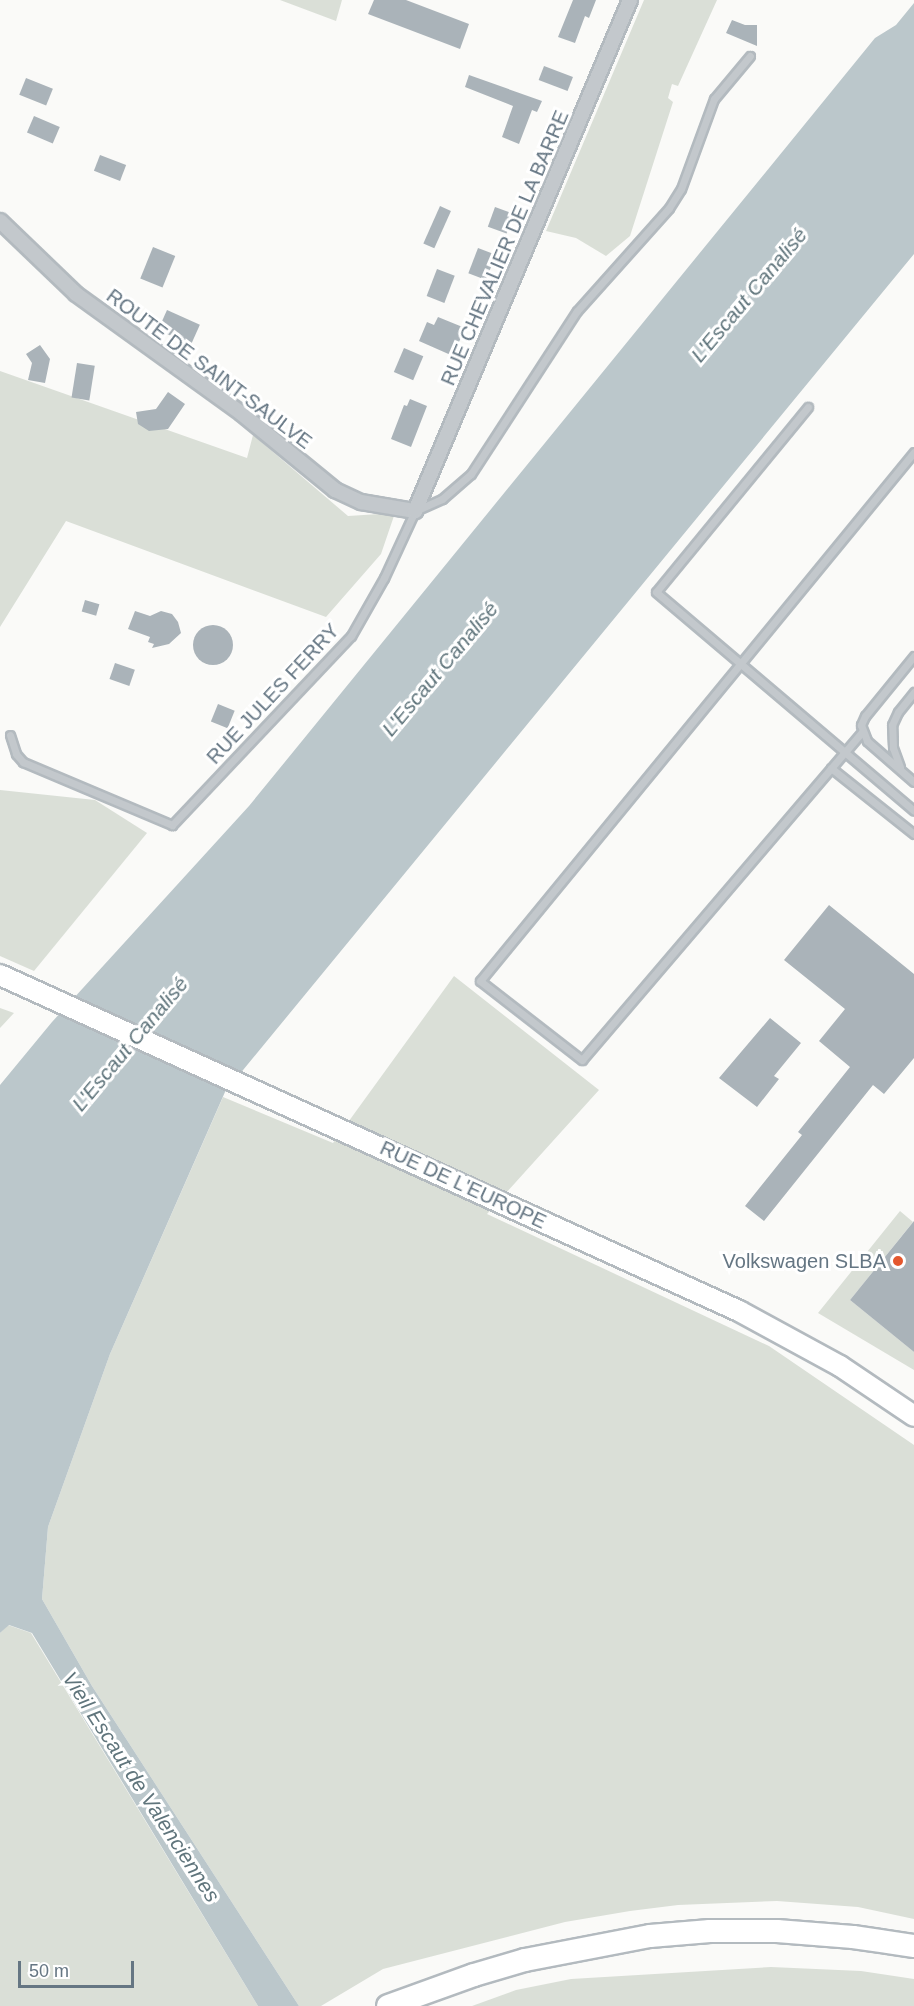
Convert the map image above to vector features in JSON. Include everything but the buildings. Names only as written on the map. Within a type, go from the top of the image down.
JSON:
[{"type":"main road","points":[[388,2006],[474,1975],[543,1956],[650,1936],[710,1931],[777,1931],[853,1937],[914,1946]]},
{"type":"street","name":"RUE CHEVALIER DE LA BARRE","points":[[415,511],[630,0]]},
{"type":"street","name":"ROUTE DE SAINT-SAULVE","points":[[0,220],[84,300],[241,412],[334,490],[361,502],[415,511]]},
{"type":"street","name":"RUE DE L'EUROPE","points":[[0,975],[739,1311],[834,1362],[914,1416]]},
{"type":"lane","points":[[415,511],[442,499],[471,474],[574,316],[669,208],[681,189],[714,99],[750,56]]},
{"type":"lane","points":[[808,406],[656,592],[740,666],[914,811]]},
{"type":"lane","points":[[914,452],[480,981],[582,1060],[862,732],[865,716],[914,657]]},
{"type":"lane","name":"RUE JULES FERRY","points":[[10,735],[16,754],[23,762],[172,825],[345,644],[384,578],[415,511]]},
{"type":"lane","points":[[902,772],[893,748],[892,725],[898,712],[914,692]]},
{"type":"lane","points":[[862,732],[867,741],[914,782]]},
{"type":"lane","points":[[831,768],[914,834]]},
{"type":"shaded area","points":[[280,0],[342,0],[336,21]]},
{"type":"shaded area","points":[[644,0],[717,0],[678,86],[672,84],[668,98],[673,102],[630,236],[606,256],[576,238],[546,231]]},
{"type":"shaded area","points":[[0,371],[247,458],[253,435],[348,516],[395,513],[381,554],[326,617],[66,521],[0,627]]},
{"type":"shaded area","points":[[0,790],[95,800],[147,833],[34,971],[0,956]]},
{"type":"shaded area","points":[[454,976],[599,1090],[487,1214],[769,1346],[914,1445],[914,1919],[858,1907],[777,1901],[678,1905],[630,1911],[565,1922],[383,1969],[321,2006],[299,2006],[92,1686],[42,1599],[48,1527],[110,1354],[223,1097],[333,1143]]},
{"type":"shaded area","points":[[0,1008],[14,1013],[0,1028]]},
{"type":"shaded area","points":[[900,1211],[913,1222],[850,1300],[914,1352],[914,1370],[818,1313]]},
{"type":"shaded area","points":[[8,1625],[31,1633],[258,2006],[0,2006],[0,1633]]},
{"type":"shaded area","points":[[771,1967],[861,1971],[914,1979],[914,2006],[472,2006],[516,1990],[571,1979]]},
{"type":"water","points":[[914,3],[914,254],[225,1092],[110,1354],[48,1527],[42,1599],[92,1686],[299,2006],[258,2006],[32,1633],[9,1625],[0,1633],[0,1085],[52,1022],[249,806],[875,38],[896,25]]},
{"type":"place","name":"Volkswagen SLBA","points":[[898,1261]]},
{"type":"water label","name":"L'Escaut Canalisé","points":[[749,295]]},
{"type":"water label","name":"L'Escaut Canalisé","points":[[440,669]]},
{"type":"water label","name":"L'Escaut Canalisé","points":[[130,1044]]},
{"type":"water label","name":"Vieil Escaut de Valenciennes","points":[[141,1787]]}]
